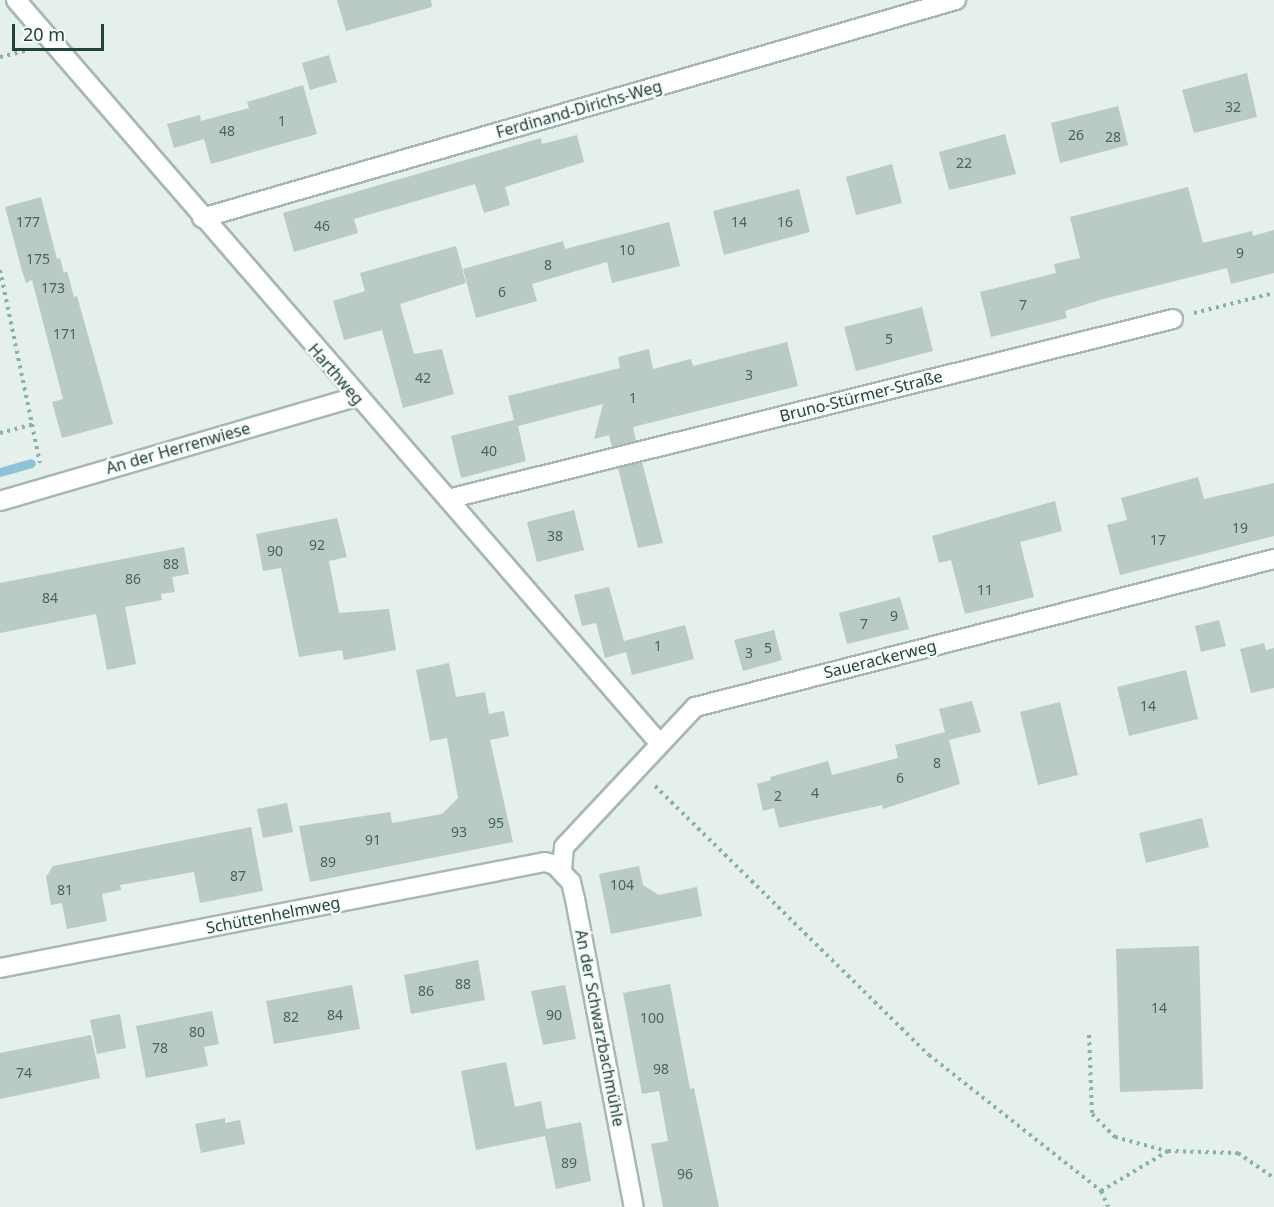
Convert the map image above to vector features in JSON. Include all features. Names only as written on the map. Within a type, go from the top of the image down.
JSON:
[{"type":"street","name":"Harthweg","points":[[16,0],[356,397],[448,499],[660,744]]},
{"type":"street","name":"Ferdinand-Dirichs-Weg","points":[[202,218],[956,0]]},
{"type":"street","name":"Bruno-Stürmer-Straße","points":[[448,499],[1173,319]]},
{"type":"street","name":"An der Herrenwiese","points":[[0,501],[356,397]]},
{"type":"street","name":"Sauerackerweg","points":[[554,866],[564,847],[695,706],[1274,559]]},
{"type":"street","name":"Schüttenhelmweg","points":[[0,968],[554,866]]},
{"type":"street","name":"An der Schwarzbachmühle","points":[[554,866],[571,882],[575,899],[634,1207]]},
{"type":"path","points":[[0,270],[45,488]]},
{"type":"path","points":[[1173,319],[1274,293]]},
{"type":"path","points":[[0,433],[33,424]]},
{"type":"path","points":[[660,744],[653,784],[929,1055],[1101,1191],[1108,1207]]},
{"type":"path","points":[[1089,1035],[1092,1114],[1115,1137],[1168,1151],[1238,1153],[1274,1178]]},
{"type":"path","points":[[1101,1191],[1168,1151]]},
{"type":"building","points":[[337,0],[431,0],[432,7],[346,31]]},
{"type":"building","points":[[329,55],[337,82],[310,90],[302,63]]},
{"type":"building","points":[[1247,73],[1257,117],[1194,133],[1182,90]]},
{"type":"building","points":[[303,85],[317,134],[211,164],[204,139],[174,148],[167,124],[200,115],[201,121],[249,108],[247,102]]},
{"type":"building","points":[[1118,106],[1128,145],[1060,163],[1051,123]]},
{"type":"building","points":[[1005,134],[1016,174],[949,190],[939,152]]},
{"type":"building","points":[[577,135],[584,162],[505,187],[510,205],[484,213],[475,184],[354,219],[358,233],[294,252],[283,213],[541,138],[542,144]]},
{"type":"building","points":[[892,164],[902,203],[856,215],[846,177]]},
{"type":"building","points":[[1188,187],[1203,243],[1252,231],[1253,236],[1274,230],[1274,273],[1231,284],[1227,268],[1103,299],[1065,311],[1067,318],[991,337],[980,292],[1056,273],[1054,264],[1080,258],[1070,217]]},
{"type":"building","points":[[799,189],[810,232],[724,255],[713,211]]},
{"type":"building","points":[[41,197],[57,259],[60,258],[64,273],[67,271],[74,297],[77,296],[113,424],[62,438],[52,402],[63,399],[32,280],[26,283],[5,207]]},
{"type":"building","points":[[669,222],[680,266],[612,283],[607,262],[532,284],[537,301],[476,318],[463,269],[563,241],[565,249]]},
{"type":"building","points":[[456,246],[466,283],[400,304],[414,354],[442,349],[454,394],[403,408],[382,330],[344,340],[333,301],[365,291],[360,273]]},
{"type":"building","points":[[922,307],[933,351],[856,371],[844,327]]},
{"type":"building","points":[[787,342],[798,386],[633,427],[636,441],[612,447],[609,435],[594,439],[603,404],[518,426],[526,461],[461,478],[451,436],[514,420],[508,396],[620,368],[618,357],[649,349],[653,369],[691,359],[693,366]]},
{"type":"building","points":[[642,462],[663,543],[638,548],[618,468]]},
{"type":"building","points":[[1198,477],[1204,499],[1274,483],[1274,536],[1120,575],[1107,525],[1127,520],[1121,498]]},
{"type":"building","points":[[1055,501],[1062,531],[1020,542],[1034,597],[965,614],[951,560],[939,563],[932,536]]},
{"type":"building","points":[[574,510],[584,550],[537,562],[527,522]]},
{"type":"building","points":[[337,518],[347,557],[329,561],[339,613],[389,609],[396,650],[344,660],[342,650],[299,657],[281,568],[263,571],[256,534]]},
{"type":"building","points":[[184,547],[189,574],[172,577],[175,592],[161,594],[162,600],[125,607],[136,664],[107,670],[96,614],[0,633],[0,583]]},
{"type":"building","points":[[609,587],[624,641],[685,625],[694,659],[632,675],[626,652],[605,658],[596,623],[582,626],[574,595]]},
{"type":"building","points":[[900,597],[909,629],[847,644],[839,613]]},
{"type":"building","points":[[1219,620],[1226,646],[1201,652],[1195,626]]},
{"type":"building","points":[[774,630],[782,660],[743,671],[734,640]]},
{"type":"building","points":[[1264,643],[1266,650],[1274,648],[1274,688],[1251,693],[1240,649]]},
{"type":"building","points":[[449,663],[456,697],[485,692],[489,714],[504,711],[509,736],[490,740],[513,842],[310,882],[299,826],[390,812],[392,823],[442,814],[458,798],[447,738],[430,741],[416,670]]},
{"type":"building","points":[[1186,670],[1198,719],[1129,736],[1117,687]]},
{"type":"building","points":[[972,701],[981,732],[949,740],[960,784],[883,809],[882,805],[779,828],[774,808],[763,811],[757,784],[771,780],[770,777],[828,761],[832,775],[898,758],[895,745],[945,732],[939,709]]},
{"type":"building","points":[[1060,702],[1078,775],[1038,785],[1020,712]]},
{"type":"building","points":[[287,803],[293,832],[263,838],[257,809]]},
{"type":"building","points":[[1202,818],[1209,847],[1146,863],[1139,833]]},
{"type":"building","points":[[251,827],[263,891],[200,903],[194,872],[120,885],[121,890],[102,894],[107,921],[67,929],[62,903],[51,905],[46,877],[53,866]]},
{"type":"building","points":[[639,866],[643,885],[659,895],[697,887],[702,916],[611,934],[599,874]]},
{"type":"building","points":[[1199,946],[1203,1089],[1120,1092],[1116,949]]},
{"type":"building","points":[[478,960],[485,1000],[411,1014],[404,975]]},
{"type":"building","points":[[670,984],[690,1089],[694,1088],[719,1207],[663,1207],[651,1144],[668,1141],[659,1091],[642,1094],[623,993]]},
{"type":"building","points":[[352,985],[360,1029],[274,1044],[266,1001]]},
{"type":"building","points":[[565,985],[576,1039],[543,1045],[531,991]]},
{"type":"building","points":[[212,1011],[219,1044],[204,1047],[208,1066],[146,1078],[136,1026]]},
{"type":"building","points":[[120,1014],[126,1048],[97,1054],[90,1020]]},
{"type":"building","points":[[91,1035],[100,1078],[0,1099],[0,1053]]},
{"type":"building","points":[[506,1062],[515,1107],[541,1101],[546,1129],[581,1122],[591,1181],[556,1189],[545,1136],[476,1150],[461,1071]]},
{"type":"building","points":[[225,1118],[225,1123],[240,1120],[245,1144],[201,1153],[195,1124]]},
{"type":"waterway","points":[[0,472],[31,463]]}]
